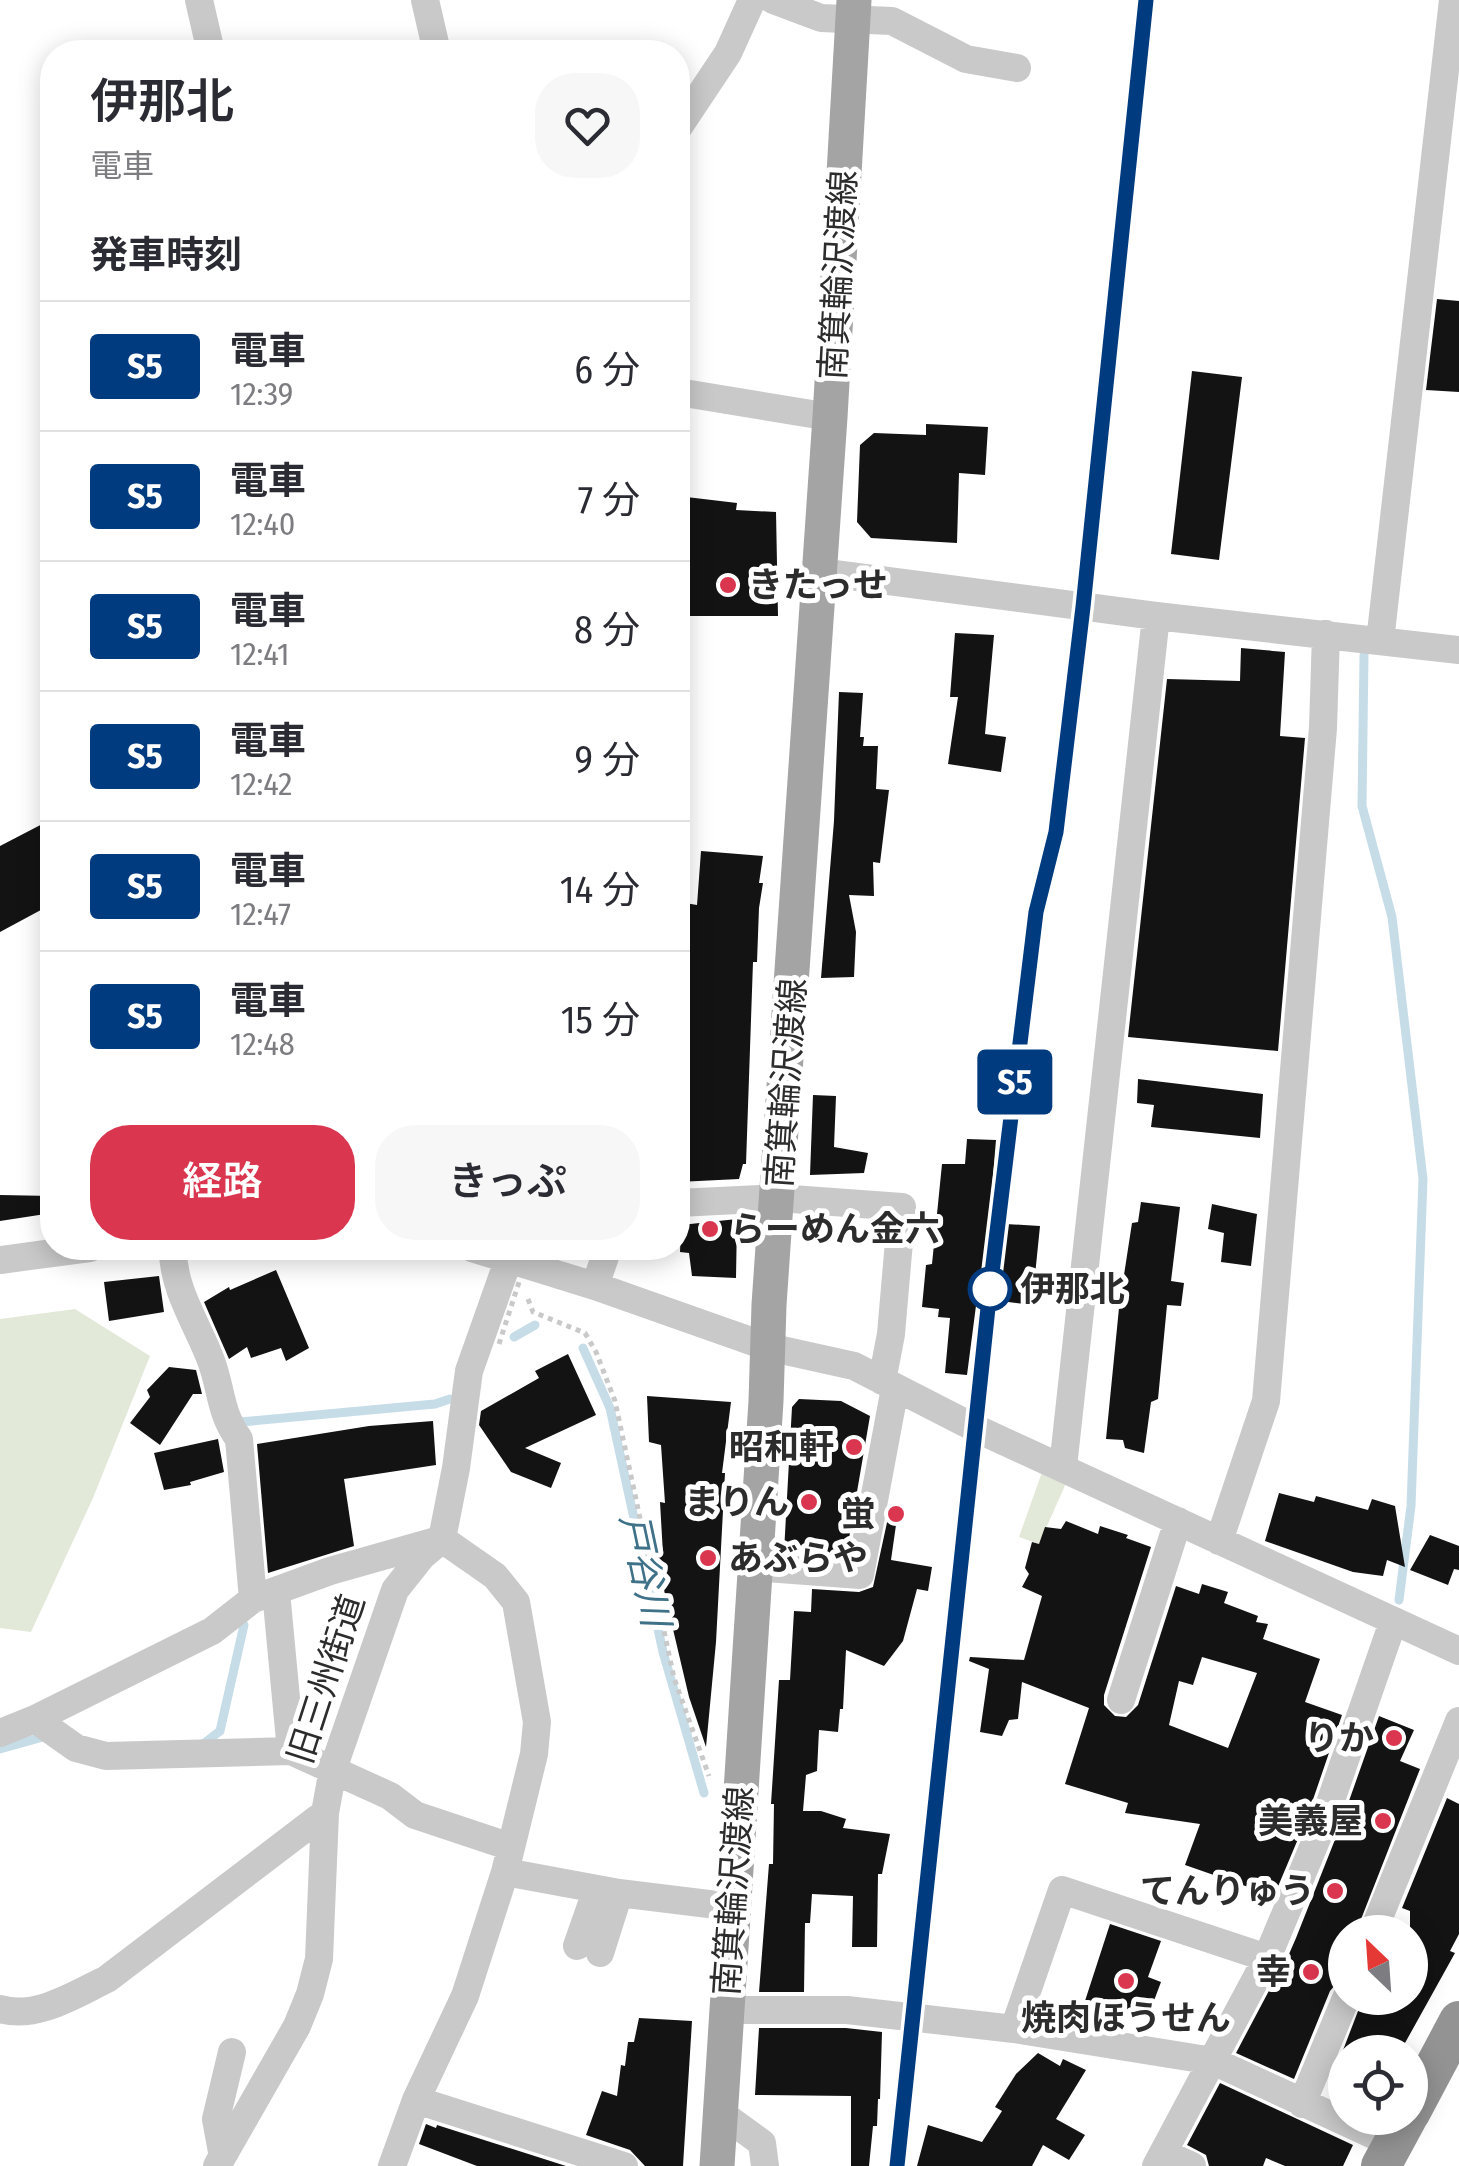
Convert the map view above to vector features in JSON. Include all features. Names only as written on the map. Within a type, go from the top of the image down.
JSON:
[{"type":"highway","points":[[1428,2079],[1459,2021]]},
{"type":"main road","name":"南箕輪沢渡線","points":[[718,2166],[854,10]]},
{"type":"street","points":[[200,0],[208,40]]},
{"type":"street","points":[[425,0],[434,40]]},
{"type":"street","points":[[690,110],[728,52],[752,0]]},
{"type":"street","points":[[773,0],[820,18],[854,10],[892,22],[966,59],[1017,68]]},
{"type":"street","points":[[1380,640],[1453,0]]},
{"type":"street","points":[[690,394],[830,417]]},
{"type":"street","points":[[819,572],[1459,650]]},
{"type":"street","points":[[1063,1467],[1156,616]]},
{"type":"street","points":[[1219,1541],[1266,1401],[1323,728],[1326,634]]},
{"type":"street","points":[[690,1203],[778,1198],[902,1207],[889,1384],[860,1574],[754,1567]]},
{"type":"street","points":[[0,1260],[40,1255]]},
{"type":"street","points":[[173,1260],[173,1270],[212,1362],[232,1430],[291,1751]]},
{"type":"street","points":[[442,1539],[469,1371],[517,1260]]},
{"type":"street","points":[[538,1260],[595,1286],[768,1347],[854,1366],[1219,1541],[1459,1650]]},
{"type":"street","points":[[595,1286],[604,1260]]},
{"type":"street","points":[[1121,1700],[1178,1521]]},
{"type":"street","points":[[0,1733],[47,1729],[264,1595],[330,1571],[442,1539]]},
{"type":"street","points":[[392,2166],[416,2100],[465,1996],[508,1860],[534,1754],[536,1722],[516,1602],[495,1576],[442,1539]]},
{"type":"street","name":"旧三州街道","points":[[220,2159],[297,2026],[310,1994],[319,1960],[325,1814],[333,1769],[395,1590],[422,1556],[442,1539]]},
{"type":"street","points":[[1192,2166],[1160,2160],[1266,1958],[1322,1826],[1394,1622]]},
{"type":"street","points":[[1379,1915],[1459,1721]]},
{"type":"street","points":[[47,1729],[76,1748],[106,1756],[291,1751],[390,1796],[415,1815],[508,1860],[608,1891],[733,1907]]},
{"type":"street","points":[[0,2009],[27,2012],[107,1979],[325,1814]]},
{"type":"street","points":[[1014,2029],[1062,1890],[1266,1958]]},
{"type":"street","points":[[588,1949],[608,1891]]},
{"type":"street","points":[[725,2010],[848,2010],[1014,2029],[1213,2061],[1328,2112]]},
{"type":"street","points":[[1302,2104],[1339,2015]]},
{"type":"street","points":[[220,2159],[216,2120],[232,2052]]},
{"type":"street","points":[[416,2100],[624,2166]]},
{"type":"street","points":[[722,2114],[762,2143],[765,2166]]},
{"type":"path","points":[[499,1344],[518,1260]]},
{"type":"path","points":[[528,1299],[533,1312],[585,1333],[615,1401],[674,1678],[709,1777]]},
{"type":"green space","points":[[75,1309],[150,1356],[93,1498],[31,1632],[0,1628],[0,1319]]},
{"type":"green space","points":[[1042,1472],[1067,1481],[1039,1544],[1019,1537]]},
{"type":"building","points":[[1437,299],[1459,301],[1459,392],[1426,390]]},
{"type":"building","points":[[1192,371],[1242,377],[1219,560],[1171,554]]},
{"type":"building","points":[[926,424],[988,427],[985,475],[959,473],[957,543],[871,538],[857,522],[860,445],[874,433],[926,435]]},
{"type":"building","points":[[690,497],[737,503],[736,510],[776,512],[778,616],[690,616]]},
{"type":"building","points":[[955,633],[994,635],[985,734],[1006,737],[1001,772],[948,764],[958,697],[950,697]]},
{"type":"building","points":[[1241,648],[1285,652],[1280,736],[1305,738],[1278,1051],[1128,1037],[1167,679],[1240,681]]},
{"type":"building","points":[[839,692],[863,693],[860,737],[864,737],[863,746],[878,746],[876,789],[889,790],[880,863],[873,862],[874,896],[849,895],[856,932],[854,977],[821,978],[834,821]]},
{"type":"building","points":[[40,825],[40,910],[0,932],[0,846]]},
{"type":"building","points":[[701,851],[763,856],[757,962],[753,962],[746,1164],[739,1179],[690,1181],[690,904],[697,905]]},
{"type":"building","points":[[1138,1079],[1263,1094],[1260,1138],[1151,1127],[1154,1105],[1137,1103]]},
{"type":"building","points":[[813,1095],[836,1096],[834,1147],[868,1153],[864,1173],[810,1175]]},
{"type":"building","points":[[967,1139],[996,1140],[989,1223],[1040,1226],[1032,1305],[977,1298],[967,1375],[945,1373],[950,1318],[938,1317],[939,1309],[922,1307],[926,1265],[932,1264],[942,1164],[965,1164]]},
{"type":"building","points":[[0,1195],[40,1196],[40,1215],[0,1221]]},
{"type":"building","points":[[1141,1202],[1180,1207],[1171,1281],[1184,1283],[1181,1306],[1167,1305],[1158,1399],[1151,1402],[1144,1453],[1125,1448],[1123,1440],[1106,1439],[1119,1308],[1098,1306],[1102,1272],[1124,1275],[1132,1223],[1138,1222]]},
{"type":"building","points":[[1212,1204],[1257,1214],[1251,1266],[1221,1262],[1224,1233],[1208,1229]]},
{"type":"building","points":[[737,1219],[736,1278],[692,1276],[690,1224]]},
{"type":"building","points":[[276,1270],[309,1348],[286,1361],[281,1348],[251,1358],[247,1347],[229,1359],[204,1302],[229,1287],[230,1290]]},
{"type":"building","points":[[159,1276],[164,1312],[109,1321],[104,1282]]},
{"type":"building","points":[[568,1354],[596,1415],[525,1448],[561,1463],[551,1488],[511,1472],[479,1425],[481,1411],[539,1378],[535,1371]]},
{"type":"building","points":[[169,1367],[196,1370],[202,1394],[193,1394],[160,1445],[130,1423],[150,1397],[147,1390]]},
{"type":"building","points":[[647,1396],[731,1402],[722,1473],[716,1642],[706,1747],[689,1697],[672,1625],[671,1601],[666,1600],[657,1553],[663,1554],[660,1502],[665,1503],[661,1445],[649,1442]]},
{"type":"building","points":[[799,1399],[841,1401],[870,1416],[846,1556],[784,1552],[792,1407]]},
{"type":"building","points":[[433,1421],[436,1465],[344,1479],[354,1546],[268,1573],[257,1444],[369,1426]]},
{"type":"building","points":[[218,1439],[224,1472],[164,1490],[154,1453]]},
{"type":"building","points":[[1279,1493],[1314,1502],[1316,1496],[1368,1510],[1372,1499],[1395,1506],[1405,1567],[1387,1560],[1383,1576],[1353,1572],[1265,1541]]},
{"type":"building","points":[[891,1504],[899,1504],[891,1560],[932,1567],[928,1591],[917,1589],[903,1641],[884,1666],[846,1650],[838,1732],[819,1730],[817,1771],[806,1775],[803,1811],[821,1811],[846,1819],[843,1828],[890,1834],[882,1874],[878,1874],[877,1947],[852,1947],[853,1896],[812,1894],[810,1923],[805,1923],[804,1992],[759,1992],[769,1864],[773,1864],[771,1804],[779,1680],[790,1680],[794,1611],[811,1612],[812,1589],[859,1592],[873,1587]]},
{"type":"building","points":[[1066,1521],[1098,1534],[1100,1526],[1151,1547],[1104,1695],[1104,1705],[1115,1716],[1126,1717],[1138,1705],[1176,1586],[1199,1594],[1202,1584],[1228,1592],[1224,1603],[1258,1616],[1256,1622],[1268,1624],[1263,1639],[1320,1659],[1305,1702],[1342,1715],[1306,1820],[1274,1896],[1185,1865],[1200,1824],[1125,1813],[1128,1803],[1065,1784],[1089,1708],[1022,1682],[1018,1719],[1009,1720],[1002,1736],[980,1732],[989,1669],[969,1661],[970,1657],[1024,1660],[1042,1596],[1022,1587],[1029,1574],[1025,1568],[1032,1542],[1039,1544],[1045,1527],[1061,1529]],"holes":[[[1202,1657],[1257,1673],[1228,1748],[1169,1725],[1179,1681],[1193,1685]]]},
{"type":"building","points":[[1430,1535],[1459,1546],[1459,1570],[1454,1569],[1448,1585],[1410,1570]]},
{"type":"building","points":[[1379,1716],[1414,1730],[1400,1761],[1420,1769],[1363,1915],[1328,1915],[1328,1996],[1294,2079],[1236,2053],[1273,1983],[1276,1984],[1338,1832]]},
{"type":"building","points":[[1447,1798],[1459,1804],[1459,1934],[1450,1951],[1455,1953],[1428,2002],[1428,1915],[1410,1915],[1410,1911],[1402,1908]]},
{"type":"building","points":[[1110,1924],[1161,1941],[1148,1977],[1161,1982],[1152,2006],[1142,2003],[1135,2020],[1084,2004]]},
{"type":"building","points":[[1356,2015],[1421,2015],[1409,2035],[1349,2035]]},
{"type":"building","points":[[639,2018],[692,2021],[683,2166],[645,2166],[630,2150],[586,2135],[602,2091],[617,2096],[621,2065],[625,2066],[628,2042],[634,2042]]},
{"type":"building","points":[[759,2028],[882,2032],[880,2099],[869,2166],[851,2166],[851,2096],[755,2095]]},
{"type":"building","points":[[1038,2053],[1060,2066],[1063,2059],[1086,2070],[1056,2119],[1085,2135],[1069,2160],[1043,2145],[1032,2166],[917,2166],[928,2125],[982,2142],[1002,2111],[995,2107],[1016,2074]]},
{"type":"building","points":[[1220,2083],[1353,2145],[1343,2166],[1285,2166],[1266,2158],[1263,2166],[1209,2166],[1206,2155],[1187,2145]]},
{"type":"building","points":[[426,2124],[566,2166],[477,2166],[419,2144]]},
{"type":"waterway","points":[[1364,655],[1362,806],[1392,917],[1423,1179],[1411,1506],[1399,1600]]},
{"type":"waterway","name":"戸谷川","points":[[514,1337],[535,1325]]},
{"type":"waterway","name":"戸谷川","points":[[583,1348],[610,1408],[663,1652],[704,1793]]},
{"type":"waterway","name":"戸谷川","points":[[236,1429],[241,1422],[435,1404],[450,1399]]},
{"type":"waterway","name":"戸谷川","points":[[202,1745],[220,1731],[244,1625]]},
{"type":"waterway","name":"戸谷川","points":[[0,1749],[50,1735]]},
{"type":"railway","points":[[897,2166],[990,1289],[1035,913],[1056,831],[1146,0]]},
{"type":"train","name":"S5","points":[[897,2166],[990,1289],[1036,912],[1056,832],[1146,0]]},
{"type":"place","name":"きたっせ","points":[[728,585]]},
{"type":"place","name":"らーめん金六","points":[[710,1229]]},
{"type":"place","name":"伊那北","points":[[990,1289]]},
{"type":"place","name":"昭和軒","points":[[854,1447]]},
{"type":"place","name":"まりん","points":[[809,1502]]},
{"type":"place","name":"蛍","points":[[896,1514]]},
{"type":"place","name":"あぶらや","points":[[708,1558]]},
{"type":"place","name":"りか","points":[[1394,1738]]},
{"type":"place","name":"美義屋","points":[[1383,1821]]},
{"type":"place","name":"てんりゅう","points":[[1335,1891]]},
{"type":"place","name":"幸","points":[[1311,1972]]},
{"type":"place","name":"焼肉ほうせん","points":[[1126,1981]]}]
